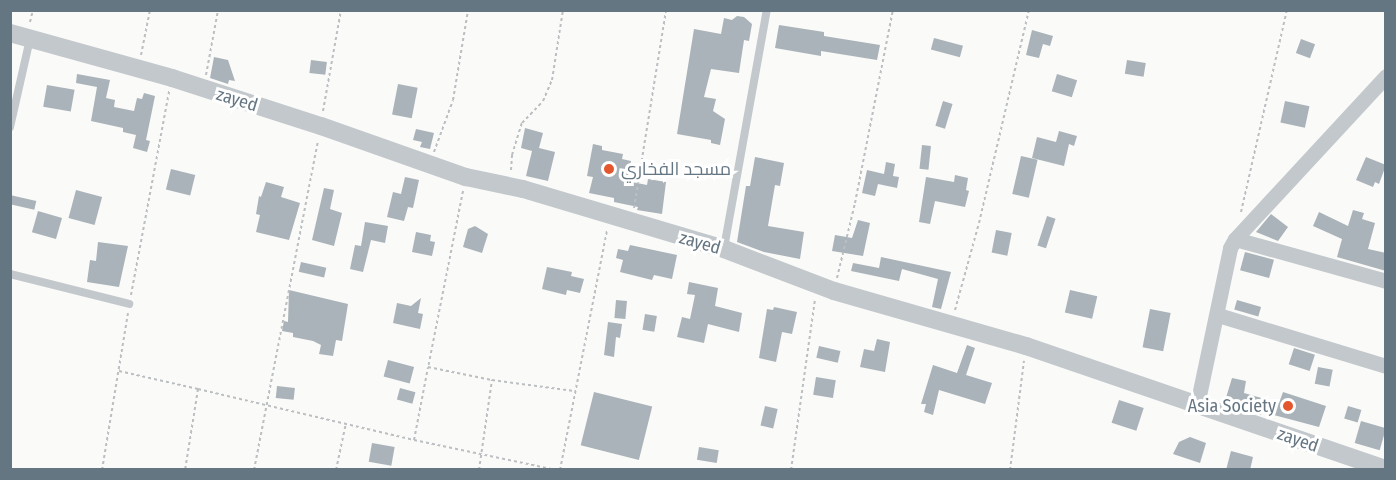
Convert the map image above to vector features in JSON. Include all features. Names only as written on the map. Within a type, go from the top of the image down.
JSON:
[{"type":"street","name":"zayed","points":[[10,33],[172,78],[321,126],[466,177],[509,185],[724,249],[826,288],[1026,346],[1386,469]]},
{"type":"street","points":[[1197,405],[1218,315],[1230,248],[1235,239],[1386,76]]},
{"type":"street","points":[[1235,239],[1386,282]]},
{"type":"street","points":[[1218,315],[1386,366]]},
{"type":"lane","points":[[724,249],[767,10]]},
{"type":"lane","points":[[10,127],[30,39]]},
{"type":"lane","points":[[10,274],[129,304]]},
{"type":"path","points":[[138,69],[150,10]]},
{"type":"path","points":[[203,89],[218,10]]},
{"type":"path","points":[[254,470],[321,126],[340,10]]},
{"type":"path","points":[[430,163],[453,100],[468,10]]},
{"type":"path","points":[[509,185],[512,155],[522,123],[543,101],[552,80],[563,10]]},
{"type":"path","points":[[631,223],[666,10]]},
{"type":"path","points":[[791,470],[808,333],[855,203],[893,10]]},
{"type":"path","points":[[951,325],[979,223],[1029,10]]},
{"type":"path","points":[[1240,216],[1287,10]]},
{"type":"path","points":[[102,470],[129,304],[172,78]]},
{"type":"path","points":[[414,440],[466,177]]},
{"type":"path","points":[[118,371],[266,403],[414,440],[558,470],[610,215]]},
{"type":"path","points":[[1010,470],[1026,346]]},
{"type":"path","points":[[428,367],[492,380],[574,391]]},
{"type":"path","points":[[479,470],[492,380]]},
{"type":"path","points":[[185,470],[198,389]]},
{"type":"path","points":[[336,470],[346,423]]},
{"type":"building","points":[[737,16],[744,17],[752,24],[749,41],[744,40],[739,73],[711,69],[704,97],[716,99],[713,111],[725,119],[720,145],[711,143],[711,140],[677,134],[694,29],[721,34],[724,18],[732,20]]},
{"type":"building","points":[[779,25],[824,32],[824,36],[880,45],[877,60],[821,51],[821,56],[775,48]]},
{"type":"building","points":[[1032,30],[1053,36],[1050,46],[1043,44],[1039,58],[1026,55]]},
{"type":"building","points":[[934,38],[963,46],[960,57],[931,50]]},
{"type":"building","points":[[1301,39],[1315,44],[1310,58],[1296,53]]},
{"type":"building","points":[[214,57],[228,60],[235,81],[229,80],[228,84],[210,78]]},
{"type":"building","points":[[311,60],[327,62],[325,75],[309,73]]},
{"type":"building","points":[[1127,60],[1146,63],[1144,77],[1125,74]]},
{"type":"building","points":[[77,74],[110,80],[106,98],[115,100],[114,107],[134,111],[137,98],[142,99],[144,93],[155,96],[146,140],[150,141],[147,152],[133,148],[136,135],[123,132],[123,128],[91,121],[97,87],[76,83]]},
{"type":"building","points":[[1057,74],[1077,80],[1072,97],[1052,91]]},
{"type":"building","points":[[398,84],[418,88],[412,118],[392,114]]},
{"type":"building","points":[[47,85],[75,90],[71,112],[43,107]]},
{"type":"building","points":[[943,101],[953,104],[945,129],[935,126]]},
{"type":"building","points":[[1285,101],[1309,106],[1305,128],[1280,123]]},
{"type":"building","points":[[525,128],[543,133],[539,148],[555,152],[548,181],[526,176],[532,151],[521,148]]},
{"type":"building","points":[[416,129],[434,133],[430,149],[420,147],[422,142],[413,140]]},
{"type":"building","points":[[1059,131],[1077,136],[1074,146],[1069,144],[1064,166],[1032,158],[1037,137],[1056,142]]},
{"type":"building","name":"مسجد الفخاري","points":[[593,144],[602,146],[602,150],[623,154],[622,159],[631,161],[627,181],[647,185],[648,179],[666,182],[662,214],[637,210],[638,207],[614,202],[614,198],[589,193],[593,177],[587,176]]},
{"type":"building","points":[[922,145],[931,146],[928,170],[919,169]]},
{"type":"building","points":[[1021,156],[1038,160],[1029,198],[1012,194]]},
{"type":"building","points":[[755,157],[784,163],[780,186],[775,185],[768,226],[804,232],[800,259],[764,252],[737,242],[746,186],[750,186]]},
{"type":"building","points":[[1366,157],[1386,165],[1379,184],[1375,182],[1373,187],[1356,180]]},
{"type":"building","points":[[886,162],[895,164],[893,176],[899,177],[897,188],[878,184],[875,196],[862,193],[867,170],[884,174]]},
{"type":"building","points":[[171,169],[195,175],[190,195],[166,189]]},
{"type":"building","points":[[955,175],[968,178],[966,190],[969,191],[965,207],[935,201],[930,224],[919,222],[926,177],[954,182]]},
{"type":"building","points":[[405,177],[419,180],[413,208],[408,207],[404,221],[387,217],[393,192],[401,194]]},
{"type":"building","points":[[266,182],[284,187],[281,197],[300,203],[289,240],[256,232],[260,215],[256,214],[259,196],[261,197]]},
{"type":"building","points":[[324,188],[334,190],[330,209],[342,213],[334,246],[312,240]]},
{"type":"building","points":[[76,190],[102,197],[95,225],[68,218]]},
{"type":"building","points":[[10,195],[36,201],[34,210],[10,204]]},
{"type":"building","points":[[1353,210],[1364,213],[1362,219],[1375,223],[1368,249],[1386,253],[1386,271],[1337,257],[1342,239],[1313,226],[1319,212],[1348,226]]},
{"type":"building","points":[[38,211],[62,218],[56,239],[32,232]]},
{"type":"building","points":[[1271,214],[1288,227],[1278,241],[1256,232]]},
{"type":"building","points":[[1047,216],[1056,219],[1046,248],[1037,245]]},
{"type":"building","points":[[858,220],[870,223],[863,256],[832,251],[835,235],[852,238]]},
{"type":"building","points":[[365,222],[388,226],[385,243],[371,240],[363,272],[350,269],[355,245],[361,246]]},
{"type":"building","points":[[475,226],[488,234],[482,253],[463,247],[468,229]]},
{"type":"building","points":[[996,230],[1012,233],[1007,256],[992,253]]},
{"type":"building","points":[[416,232],[431,235],[430,241],[435,242],[432,256],[412,252]]},
{"type":"building","points":[[98,242],[128,246],[119,287],[87,282],[90,260],[96,261]]},
{"type":"building","points":[[630,245],[677,255],[672,279],[654,275],[652,280],[620,272],[623,260],[616,258],[618,249],[628,251]]},
{"type":"building","points":[[1245,252],[1274,260],[1269,278],[1240,270]]},
{"type":"building","points":[[881,257],[951,272],[941,309],[932,307],[938,279],[902,269],[899,281],[851,271],[853,263],[879,268]]},
{"type":"building","points":[[301,262],[326,268],[324,278],[299,272]]},
{"type":"building","points":[[547,267],[572,272],[571,276],[584,279],[580,293],[567,290],[566,295],[542,289]]},
{"type":"building","points":[[689,282],[718,288],[715,306],[742,313],[739,332],[708,324],[704,343],[677,337],[682,317],[690,319],[695,295],[687,294]]},
{"type":"building","points":[[289,290],[348,304],[342,341],[336,340],[333,356],[319,354],[321,345],[313,341],[293,337],[293,333],[282,331],[284,321],[288,322]]},
{"type":"building","points":[[1070,290],[1097,296],[1092,319],[1065,312]]},
{"type":"building","points":[[421,298],[418,313],[423,314],[420,329],[393,323],[397,303],[411,306]]},
{"type":"building","points":[[616,300],[627,301],[625,319],[614,318]]},
{"type":"building","points":[[1237,300],[1261,307],[1258,317],[1234,310]]},
{"type":"building","points":[[774,307],[797,312],[792,334],[782,332],[776,362],[759,358],[767,309],[773,310]]},
{"type":"building","points":[[1150,309],[1171,313],[1163,351],[1143,347]]},
{"type":"building","points":[[645,314],[657,316],[654,332],[642,330]]},
{"type":"building","points":[[608,322],[622,324],[620,338],[616,337],[614,357],[604,355]]},
{"type":"building","points":[[877,339],[890,342],[885,372],[860,367],[864,349],[874,351]]},
{"type":"building","points":[[967,345],[975,348],[966,375],[992,383],[985,404],[939,390],[933,415],[924,412],[926,404],[921,404],[933,365],[957,373]]},
{"type":"building","points":[[819,346],[840,351],[838,363],[816,358]]},
{"type":"building","points":[[1294,348],[1315,355],[1310,371],[1289,364]]},
{"type":"building","points":[[388,360],[414,367],[410,383],[384,376]]},
{"type":"building","points":[[1318,367],[1333,370],[1329,387],[1315,384]]},
{"type":"building","points":[[816,377],[836,380],[833,398],[813,395]]},
{"type":"building","points":[[1232,378],[1246,381],[1244,393],[1279,403],[1283,392],[1326,406],[1319,427],[1262,412],[1261,415],[1225,401]]},
{"type":"building","points":[[277,386],[295,388],[294,400],[276,398]]},
{"type":"building","points":[[400,388],[415,392],[412,404],[397,400]]},
{"type":"building","points":[[594,392],[652,407],[639,460],[581,445]]},
{"type":"building","points":[[1119,400],[1144,408],[1136,431],[1112,423]]},
{"type":"building","points":[[765,406],[778,409],[773,428],[761,425]]},
{"type":"building","points":[[1348,406],[1361,410],[1358,423],[1344,418]]},
{"type":"building","points":[[1361,421],[1386,428],[1380,450],[1355,443]]},
{"type":"building","points":[[1190,437],[1206,443],[1200,463],[1173,454],[1179,442]]},
{"type":"building","points":[[372,443],[395,447],[391,466],[369,462]]},
{"type":"building","points":[[699,447],[719,450],[717,463],[697,460]]},
{"type":"building","points":[[1231,451],[1253,457],[1250,470],[1226,470]]},
{"type":"place","name":"مسجد الفخاري","points":[[609,169]]},
{"type":"place","name":"Asia Society","points":[[1288,406]]}]
